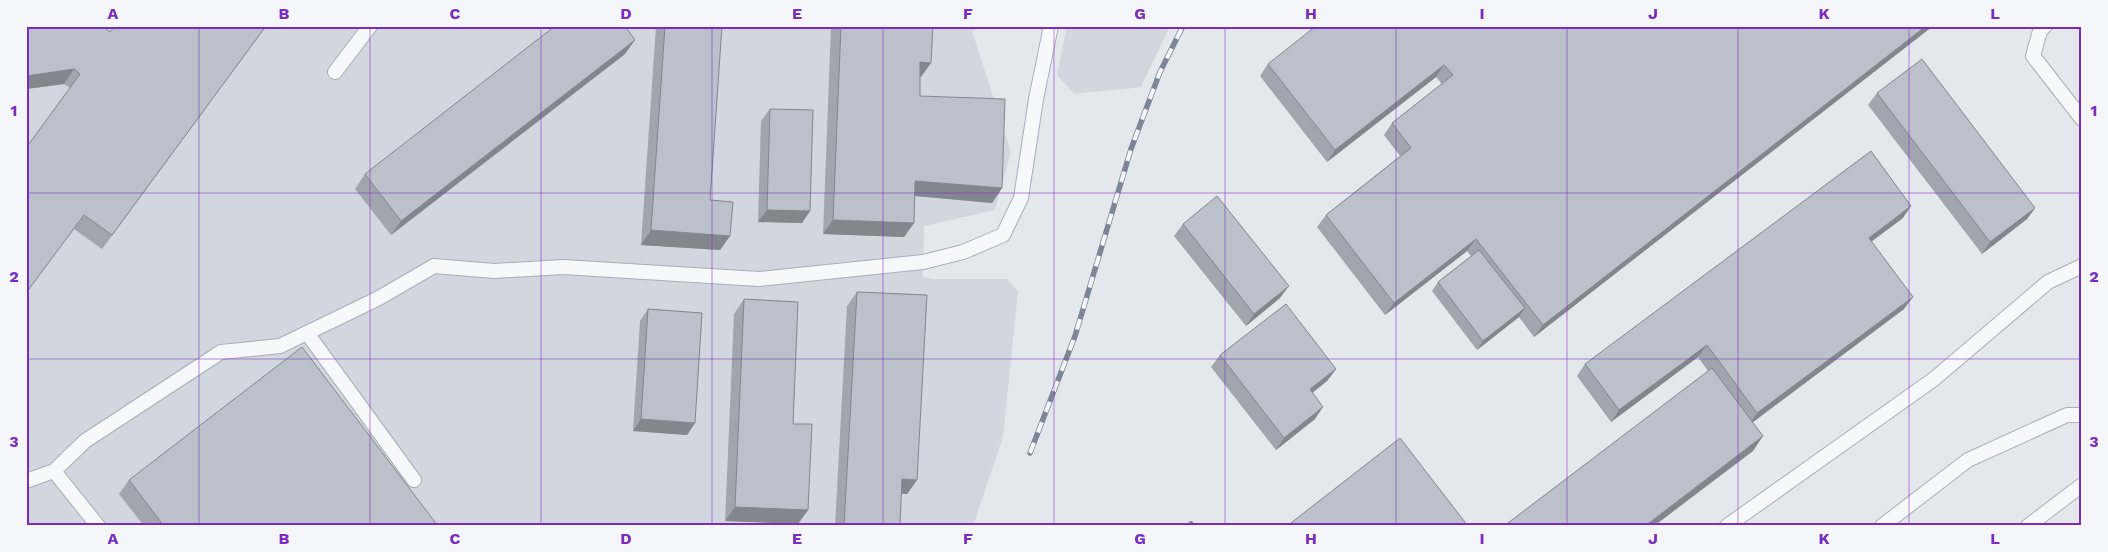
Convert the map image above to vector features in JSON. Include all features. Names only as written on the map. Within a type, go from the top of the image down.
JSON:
[{"type":"lane","points":[[335,72],[370,26]]},
{"type":"lane","points":[[26,481],[54,471],[85,441],[221,352],[280,346],[379,298],[434,266],[494,271],[563,267],[759,279],[923,262],[963,252],[1003,235],[1021,198],[1036,98],[1051,26]]},
{"type":"lane","points":[[2046,26],[2040,31],[2033,56],[2082,119]]},
{"type":"lane","points":[[1727,526],[1934,379],[2048,282],[2082,266]]},
{"type":"lane","points":[[307,333],[414,480]]},
{"type":"lane","points":[[1882,526],[1968,460],[2067,415],[2082,415]]},
{"type":"lane","points":[[54,471],[98,526]]},
{"type":"lane","points":[[2028,526],[2082,485]]},
{"type":"shaded area","points":[[26,26],[982,26],[972,31],[1011,152],[995,210],[924,226],[923,277],[934,279],[1007,279],[1018,291],[1003,437],[973,526],[26,526]]},
{"type":"shaded area","points":[[1067,26],[1170,26],[1141,87],[1074,94],[1057,75]]},
{"type":"building","points":[[26,26],[104,26],[110,32],[115,26],[266,26],[112,235],[84,215],[26,293],[26,148],[80,74],[74,69],[26,76]]},
{"type":"building","points":[[555,26],[625,26],[635,40],[401,221],[365,174]]},
{"type":"building","points":[[665,26],[722,26],[710,200],[733,202],[730,236],[651,230]]},
{"type":"building","points":[[841,26],[933,26],[931,63],[920,62],[920,96],[1005,99],[1002,188],[915,181],[914,223],[833,220]]},
{"type":"building","points":[[1316,26],[1926,26],[1543,325],[1476,239],[1394,303],[1326,215],[1411,148],[1392,123],[1453,75],[1444,65],[1335,150],[1268,64]]},
{"type":"building","points":[[1922,59],[2035,208],[1990,242],[1877,93]]},
{"type":"building","points":[[770,109],[813,110],[810,211],[767,210]]},
{"type":"building","points":[[1871,151],[1911,206],[1869,238],[1913,297],[1757,413],[1707,345],[1619,410],[1585,364]]},
{"type":"building","points":[[1217,196],[1289,286],[1254,314],[1183,224]]},
{"type":"building","points":[[1479,250],[1525,308],[1483,341],[1438,282]]},
{"type":"building","points":[[857,292],[927,295],[917,480],[902,479],[900,526],[844,526]]},
{"type":"building","points":[[744,299],[798,302],[793,424],[812,424],[808,510],[735,507]]},
{"type":"building","points":[[1286,304],[1336,369],[1310,389],[1323,407],[1284,438],[1220,355]]},
{"type":"building","points":[[648,309],[702,313],[695,423],[641,419]]},
{"type":"building","points":[[302,347],[438,526],[164,526],[129,480]]},
{"type":"building","points":[[1712,368],[1763,436],[1645,526],[1504,526]]},
{"type":"building","points":[[1400,438],[1468,526],[1287,526]]},
{"type":"railway","points":[[1030,453],[1075,336],[1131,149],[1160,72],[1183,26]]}]
